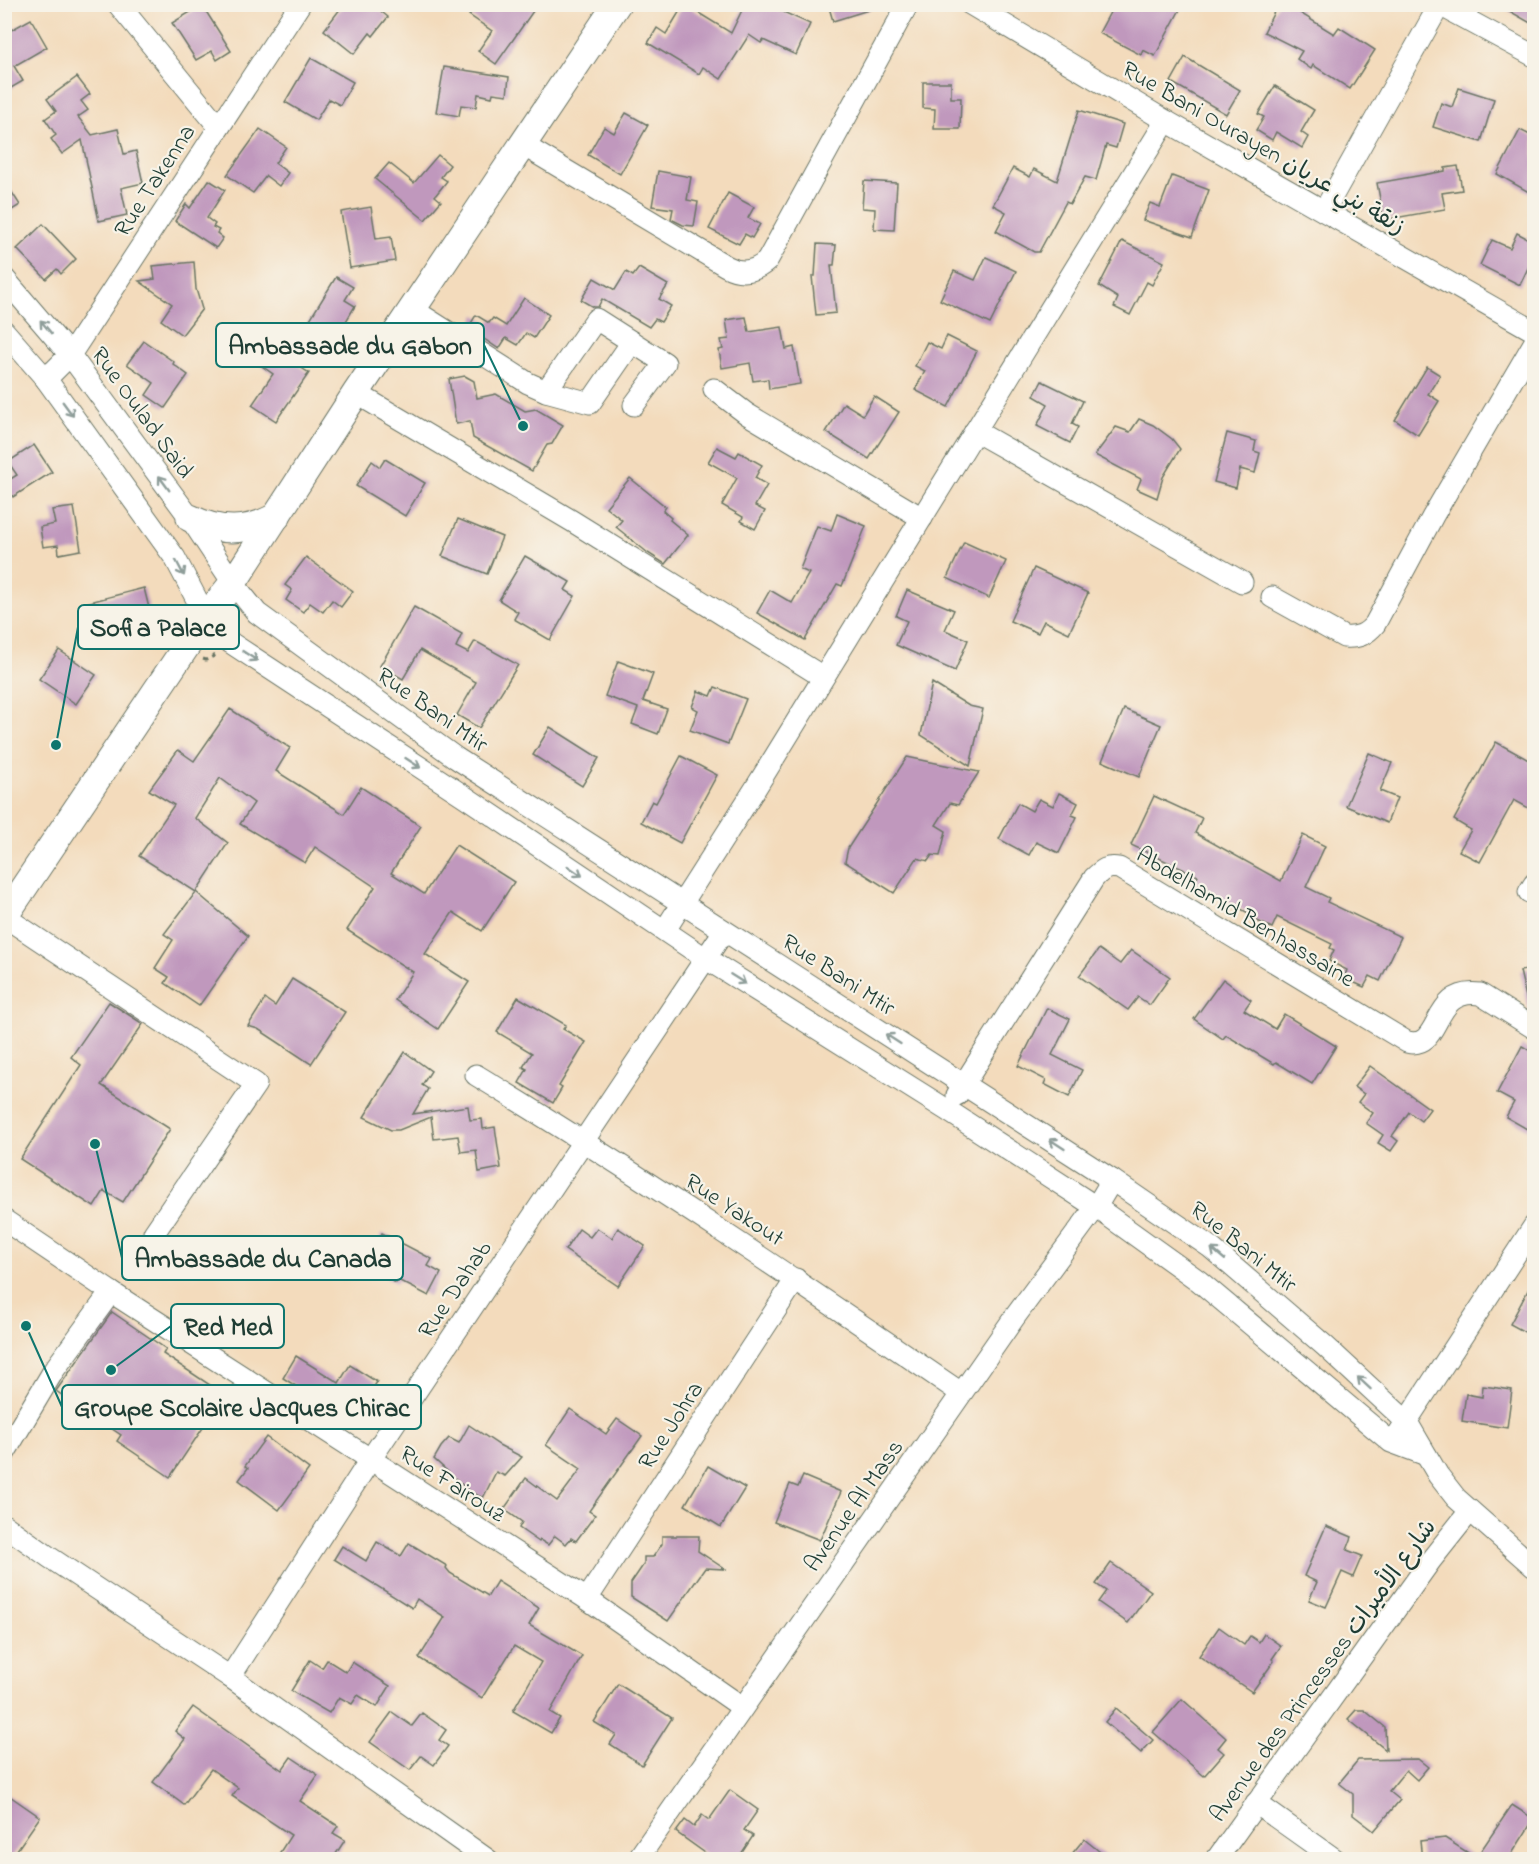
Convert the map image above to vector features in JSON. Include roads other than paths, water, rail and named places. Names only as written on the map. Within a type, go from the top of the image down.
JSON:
[{"type":"main road","points":[[4,917],[206,617],[233,583],[356,393],[617,4]]},
{"type":"main road","points":[[190,518],[204,525],[234,530],[264,524],[277,516]]},
{"type":"street","points":[[118,4],[219,128]]},
{"type":"street","name":"Rue Takenna","points":[[46,379],[70,355],[300,4]]},
{"type":"street","points":[[523,145],[733,270],[753,270],[766,261],[908,4]]},
{"type":"street","name":"Rue Bani Ourayen زنقة بني عريان","points":[[970,4],[1166,121],[1534,331]]},
{"type":"street","points":[[1324,211],[1439,5],[1534,56]]},
{"type":"street","points":[[665,930],[824,677],[1166,121]]},
{"type":"street","name":"Rue Oulad Said","points":[[4,278],[70,355],[190,518],[233,583]]},
{"type":"street","points":[[412,309],[528,382],[546,391],[590,403],[632,342]]},
{"type":"street","points":[[546,391],[596,319],[665,363],[634,405]]},
{"type":"street","points":[[4,331],[46,379],[175,558],[206,617],[231,644],[705,958],[1096,1207],[1199,1281],[1391,1442],[1426,1455]]},
{"type":"street","points":[[1272,597],[1344,637],[1353,638],[1370,631],[1433,516],[1534,343]]},
{"type":"street","points":[[714,389],[747,414],[922,518]]},
{"type":"street","points":[[356,393],[572,521],[824,677]]},
{"type":"street","points":[[975,431],[1242,582]]},
{"type":"street","name":"Rue Bani Mtir","points":[[233,583],[257,613],[456,758],[1112,1180],[1210,1247],[1325,1346],[1407,1422],[1449,1489],[1470,1511],[1534,1567]]},
{"type":"street","name":"Abdelhamid Benhassaine","points":[[947,1110],[965,1085],[1094,878],[1109,866],[1119,868],[1407,1042],[1418,1043],[1427,1038],[1447,1003],[1460,994],[1470,992],[1479,994],[1534,1028]]},
{"type":"street","points":[[4,917],[256,1084],[154,1233]]},
{"type":"street","name":"Rue Dahab","points":[[230,1677],[370,1460],[724,931]]},
{"type":"street","name":"Rue Yakout","points":[[476,1075],[796,1279],[961,1394]]},
{"type":"street","name":"Avenue Al Mass","points":[[637,1860],[1014,1318],[1096,1207],[1112,1180]]},
{"type":"street","name":"Rue Fairouz","points":[[4,1220],[111,1293],[587,1599],[742,1707]]},
{"type":"street","points":[[1391,1442],[1407,1422],[1534,1226]]},
{"type":"street","name":"Rue Johra","points":[[587,1599],[796,1279]]},
{"type":"street","points":[[4,1454],[54,1370],[111,1293]]},
{"type":"street","name":"Avenue des Princesses شارع الأميرات","points":[[1215,1860],[1431,1560],[1470,1511]]},
{"type":"street","points":[[4,1525],[230,1677],[488,1860]]},
{"type":"street","points":[[1256,1803],[1336,1860]]},
{"type":"place","name":"Ambassade du Gabon","points":[[523,426]]},
{"type":"place","name":"Sofia Palace","points":[[56,745]]},
{"type":"place","name":"Ambassade du Canada","points":[[95,1144]]},
{"type":"place","name":"Groupe Scolaire Jacques Chirac","points":[[26,1326]]},
{"type":"place","name":"Red Med","points":[[111,1370]]}]
